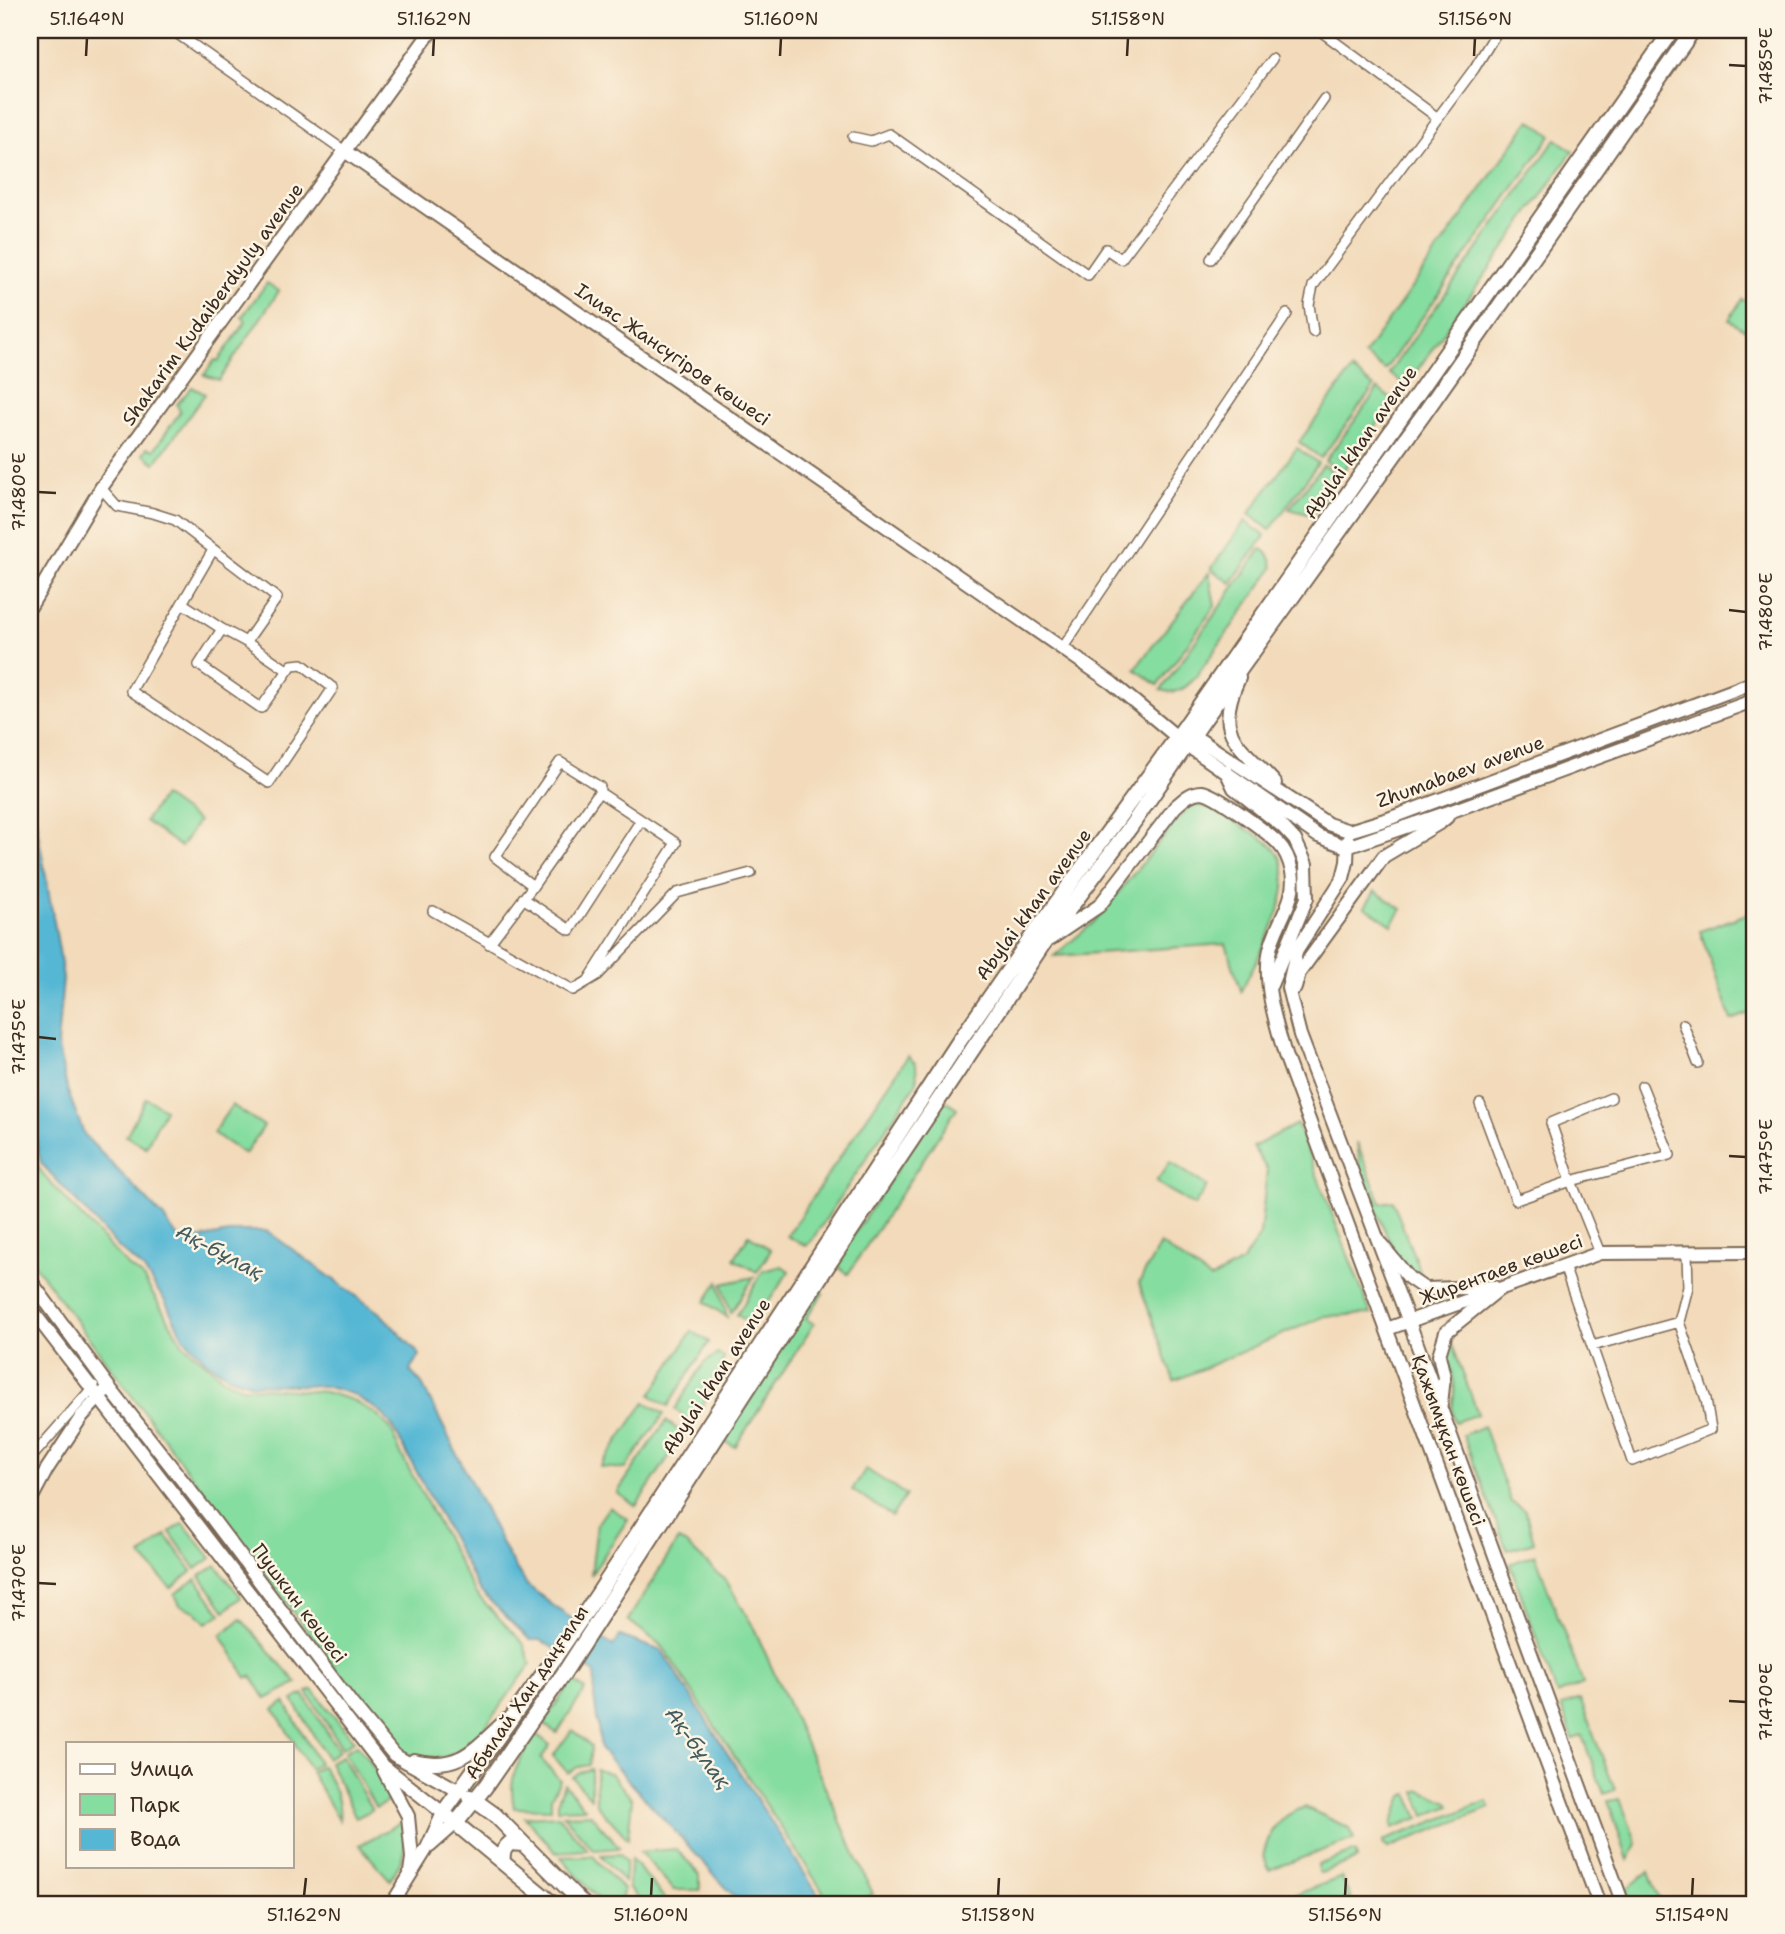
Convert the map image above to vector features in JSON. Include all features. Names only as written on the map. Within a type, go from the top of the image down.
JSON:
[{"type":"main road","name":"Shakarim Kudaiberdyuly avenue","points":[[30,607],[102,488],[432,30]]},
{"type":"main road","name":"Abylai khan avenue","points":[[443,1813],[549,1666],[602,1601],[1044,944],[1131,827],[1185,737],[1672,30]]},
{"type":"main road","name":"Abylai khan avenue","points":[[602,1601],[940,1069],[1033,935],[1261,640],[1423,415],[1693,30]]},
{"type":"main road","name":"Ілияс Жансүгіров көшесі","points":[[346,152],[1112,683],[1148,714],[1185,737]]},
{"type":"main road","points":[[1261,640],[1231,694],[1228,722],[1240,749],[1287,797]]},
{"type":"main road","name":"Zhumabaev avenue","points":[[1349,831],[1388,819],[1755,682]]},
{"type":"main road","name":"Zhumabaev avenue","points":[[1347,847],[1755,700]]},
{"type":"main road","points":[[1185,737],[1226,771],[1318,836],[1347,847]]},
{"type":"main road","points":[[1185,737],[1328,824],[1349,831],[1348,862],[1343,878],[1269,988]]},
{"type":"main road","points":[[1226,771],[1234,788],[1282,826],[1295,840],[1306,864],[1307,898],[1269,988]]},
{"type":"main road","name":"Қажымұқан көшесі","points":[[1044,944],[1099,906],[1186,796],[1201,792],[1215,796],[1278,843],[1286,855],[1292,871],[1293,886],[1268,957],[1273,1014],[1285,1055],[1600,1904]]},
{"type":"main road","points":[[1292,1009],[1299,973],[1384,856],[1441,822],[1452,811]]},
{"type":"main road","points":[[1292,1009],[1288,988],[1297,948]]},
{"type":"main road","name":"Қажымұқан көшесі","points":[[1292,1009],[1623,1904]]},
{"type":"main road","points":[[1379,1242],[1409,1278],[1425,1289],[1503,1288]]},
{"type":"main road","name":"Жирентаев көшесі","points":[[1387,1329],[1600,1254],[1755,1252]]},
{"type":"main road","name":"Пушкин көшесі","points":[[30,1280],[105,1382],[394,1755],[475,1800],[495,1815],[583,1904]]},
{"type":"main road","points":[[1440,1408],[1444,1377],[1439,1355],[1446,1332],[1503,1288]]},
{"type":"main road","name":"Пушкин көшесі","points":[[30,1308],[381,1764],[553,1904]]},
{"type":"main road","points":[[30,1501],[47,1469],[105,1382]]},
{"type":"main road","name":"Абылай Хан даңғылы","points":[[475,1800],[564,1673],[602,1601]]},
{"type":"main road","points":[[394,1755],[429,1764],[448,1763],[470,1753],[519,1708]]},
{"type":"main road","points":[[381,1764],[408,1816],[412,1858],[410,1872]]},
{"type":"main road","points":[[427,1848],[456,1823],[475,1800]]},
{"type":"main road","points":[[392,1904],[427,1848],[443,1813]]},
{"type":"main road","points":[[503,1862],[503,1852],[510,1843],[523,1844]]},
{"type":"main road","points":[[1582,1855],[1592,1904]]},
{"type":"street","name":"Ілияс Жансүгіров көшесі","points":[[173,30],[346,152]]},
{"type":"street","points":[[1319,30],[1438,118]]},
{"type":"street","points":[[1313,332],[1309,304],[1313,286],[1474,69],[1498,30]]},
{"type":"street","points":[[853,137],[872,141],[889,134],[1088,275],[1106,249],[1121,259],[1272,59]]},
{"type":"street","points":[[1210,259],[1324,99]]},
{"type":"street","points":[[1062,649],[1287,314]]},
{"type":"street","points":[[102,488],[117,506],[175,520],[277,598],[246,642]]},
{"type":"street","points":[[213,550],[131,691],[269,783],[333,688],[302,664],[292,665],[261,708],[199,665],[222,629]]},
{"type":"street","points":[[182,603],[288,670]]},
{"type":"street","points":[[489,944],[533,886],[599,792],[600,787],[560,762],[495,857],[533,886]]},
{"type":"street","points":[[589,981],[676,843],[599,792]]},
{"type":"street","points":[[523,898],[570,930],[641,820]]},
{"type":"street","points":[[433,911],[573,990],[598,975],[677,893],[751,873]]},
{"type":"street","points":[[1683,1024],[1698,1063]]},
{"type":"street","points":[[1480,1104],[1516,1199],[1571,1181],[1670,1155],[1642,1086]]},
{"type":"street","points":[[1600,1254],[1551,1123],[1611,1098]]},
{"type":"street","points":[[1564,1266],[1632,1461],[1711,1429],[1706,1399],[1679,1322],[1688,1287],[1687,1253]]},
{"type":"street","points":[[1592,1346],[1679,1322]]},
{"type":"street","points":[[30,1459],[96,1394]]},
{"type":"green space","points":[[1530,120],[1551,135],[1385,370],[1364,355]]},
{"type":"green space","points":[[1556,139],[1573,151],[1406,386],[1389,373]]},
{"type":"green space","points":[[267,283],[279,291],[219,380],[204,375],[215,360],[218,361],[246,321],[242,317]]},
{"type":"green space","points":[[1742,299],[1755,308],[1755,336],[1729,320]]},
{"type":"green space","points":[[1352,370],[1374,387],[1321,458],[1299,442]]},
{"type":"green space","points":[[192,387],[205,394],[155,463],[143,454],[147,448],[154,450],[180,412],[177,404]]},
{"type":"green space","points":[[1378,389],[1394,401],[1342,472],[1325,461]]},
{"type":"green space","points":[[1297,448],[1318,463],[1270,530],[1249,514]]},
{"type":"green space","points":[[1323,465],[1339,476],[1312,515],[1289,509]]},
{"type":"green space","points":[[1245,521],[1265,536],[1231,583],[1211,569]]},
{"type":"green space","points":[[1261,549],[1268,554],[1273,568],[1196,677],[1180,690],[1161,690]]},
{"type":"green space","points":[[1209,573],[1215,606],[1158,685],[1135,669]]},
{"type":"green space","points":[[163,796],[198,821],[181,847],[145,821]]},
{"type":"green space","points":[[1190,805],[1217,812],[1259,836],[1274,848],[1282,863],[1285,880],[1276,920],[1241,991],[1226,944],[1054,956],[1094,922]]},
{"type":"green space","points":[[1375,891],[1402,909],[1392,925],[1365,907]]},
{"type":"green space","points":[[1755,911],[1755,1011],[1731,1020],[1700,931]]},
{"type":"green space","points":[[908,1056],[916,1064],[917,1082],[812,1240],[806,1246],[787,1236]]},
{"type":"green space","points":[[146,1098],[165,1109],[146,1147],[126,1136]]},
{"type":"green space","points":[[942,1102],[948,1102],[957,1108],[848,1274],[834,1264]]},
{"type":"green space","points":[[232,1105],[264,1126],[245,1154],[213,1133]]},
{"type":"green space","points":[[1297,1124],[1371,1314],[1325,1316],[1174,1381],[1139,1283],[1160,1244],[1211,1279],[1242,1262],[1260,1235],[1267,1170],[1253,1147]]},
{"type":"green space","points":[[1357,1143],[1381,1203],[1393,1201],[1423,1280],[1406,1269],[1396,1256],[1361,1176]]},
{"type":"green space","points":[[30,1145],[33,1160],[46,1178],[128,1266],[142,1276],[182,1343],[226,1381],[242,1387],[325,1392],[352,1400],[376,1414],[391,1429],[401,1454],[475,1593],[523,1643],[531,1664],[469,1749],[433,1761],[397,1752],[30,1259]]},
{"type":"green space","points":[[1170,1162],[1207,1186],[1194,1206],[1156,1182]]},
{"type":"green space","points":[[749,1235],[771,1250],[757,1272],[734,1259]]},
{"type":"green space","points":[[782,1266],[789,1271],[758,1318],[747,1321],[737,1315],[763,1271]]},
{"type":"green space","points":[[754,1277],[731,1313],[722,1284]]},
{"type":"green space","points":[[718,1281],[727,1317],[705,1302]]},
{"type":"green space","points":[[816,1289],[823,1293],[806,1319],[814,1324],[735,1447],[722,1440]]},
{"type":"green space","points":[[692,1331],[709,1342],[668,1406],[651,1395]]},
{"type":"green space","points":[[1450,1339],[1478,1414],[1455,1422],[1454,1383],[1448,1356]]},
{"type":"green space","points":[[718,1354],[724,1357],[719,1376],[695,1418],[687,1419],[675,1409],[704,1363]]},
{"type":"green space","points":[[645,1402],[664,1414],[625,1469],[600,1467]]},
{"type":"green space","points":[[666,1421],[684,1434],[636,1506],[617,1493]]},
{"type":"green space","points":[[1483,1426],[1511,1502],[1525,1510],[1534,1542],[1507,1550],[1463,1435]]},
{"type":"green space","points":[[866,1469],[906,1495],[892,1516],[852,1490]]},
{"type":"green space","points":[[609,1507],[628,1519],[591,1575],[597,1524]]},
{"type":"green space","points":[[183,1523],[211,1558],[196,1569],[170,1532]]},
{"type":"green space","points":[[166,1535],[192,1571],[171,1588],[141,1556]]},
{"type":"green space","points":[[678,1540],[685,1543],[727,1582],[754,1628],[873,1894],[854,1904],[831,1904],[663,1647],[628,1620]]},
{"type":"green space","points":[[1535,1554],[1583,1684],[1557,1695],[1510,1564]]},
{"type":"green space","points":[[216,1565],[241,1597],[225,1611],[200,1576]]},
{"type":"green space","points":[[196,1579],[221,1614],[206,1623],[195,1611],[180,1605],[175,1594]]},
{"type":"green space","points":[[241,1619],[297,1683],[266,1699],[251,1676],[247,1678],[221,1635]]},
{"type":"green space","points":[[572,1680],[585,1690],[557,1733],[543,1724]]},
{"type":"green space","points":[[313,1690],[354,1741],[342,1748],[307,1692]]},
{"type":"green space","points":[[303,1694],[339,1751],[327,1758],[293,1700]]},
{"type":"green space","points":[[1580,1699],[1615,1790],[1604,1794],[1582,1736],[1573,1739],[1561,1706]]},
{"type":"green space","points":[[285,1702],[319,1763],[310,1769],[274,1709]]},
{"type":"green space","points":[[572,1730],[591,1746],[589,1765],[568,1773],[553,1756]]},
{"type":"green space","points":[[536,1734],[550,1745],[541,1759],[560,1780],[551,1798],[551,1809],[514,1808],[513,1777]]},
{"type":"green space","points":[[357,1745],[396,1797],[376,1808],[344,1752]]},
{"type":"green space","points":[[342,1756],[372,1810],[356,1818],[329,1762]]},
{"type":"green space","points":[[322,1766],[338,1798],[339,1820],[311,1772]]},
{"type":"green space","points":[[591,1769],[591,1798],[572,1777]]},
{"type":"green space","points":[[596,1770],[610,1773],[632,1799],[628,1839],[596,1804]]},
{"type":"green space","points":[[564,1784],[585,1808],[558,1809],[558,1800]]},
{"type":"green space","points":[[1421,1790],[1448,1802],[1450,1806],[1425,1816],[1416,1792]]},
{"type":"green space","points":[[1408,1794],[1419,1818],[1393,1828],[1392,1824],[1403,1796]]},
{"type":"green space","points":[[1620,1799],[1637,1844],[1628,1860],[1608,1801]]},
{"type":"green space","points":[[1488,1802],[1490,1808],[1388,1848],[1383,1844],[1383,1841]]},
{"type":"green space","points":[[1305,1807],[1349,1828],[1354,1839],[1269,1870],[1263,1856],[1273,1831],[1282,1819]]},
{"type":"green space","points":[[591,1814],[620,1848],[594,1850],[563,1815]]},
{"type":"green space","points":[[557,1815],[588,1850],[555,1852],[525,1817]]},
{"type":"green space","points":[[404,1821],[403,1852],[390,1880],[359,1845]]},
{"type":"green space","points":[[676,1849],[700,1875],[700,1890],[674,1890],[640,1852]]},
{"type":"green space","points":[[1356,1852],[1357,1859],[1318,1872],[1318,1865]]},
{"type":"green space","points":[[619,1854],[626,1861],[624,1882],[601,1855]]},
{"type":"green space","points":[[593,1856],[623,1889],[621,1904],[602,1904],[561,1857]]},
{"type":"green space","points":[[631,1859],[665,1899],[665,1904],[643,1904],[628,1887]]},
{"type":"green space","points":[[1649,1871],[1661,1904],[1631,1904],[1626,1890]]},
{"type":"green space","points":[[1342,1877],[1352,1904],[1270,1904]]},
{"type":"water","name":"Ақ-бұлақ","points":[[30,788],[63,979],[57,1044],[68,1092],[85,1136],[163,1217],[181,1242],[239,1231],[267,1231],[381,1314],[420,1355],[410,1371],[422,1384],[508,1556],[527,1585],[613,1646],[620,1636],[662,1651],[824,1904],[741,1904],[601,1750],[594,1696],[595,1673],[540,1640],[530,1640],[479,1590],[393,1427],[381,1412],[352,1394],[324,1386],[252,1384],[228,1376],[207,1362],[183,1337],[165,1301],[143,1269],[119,1248],[41,1163],[30,1115]]}]
